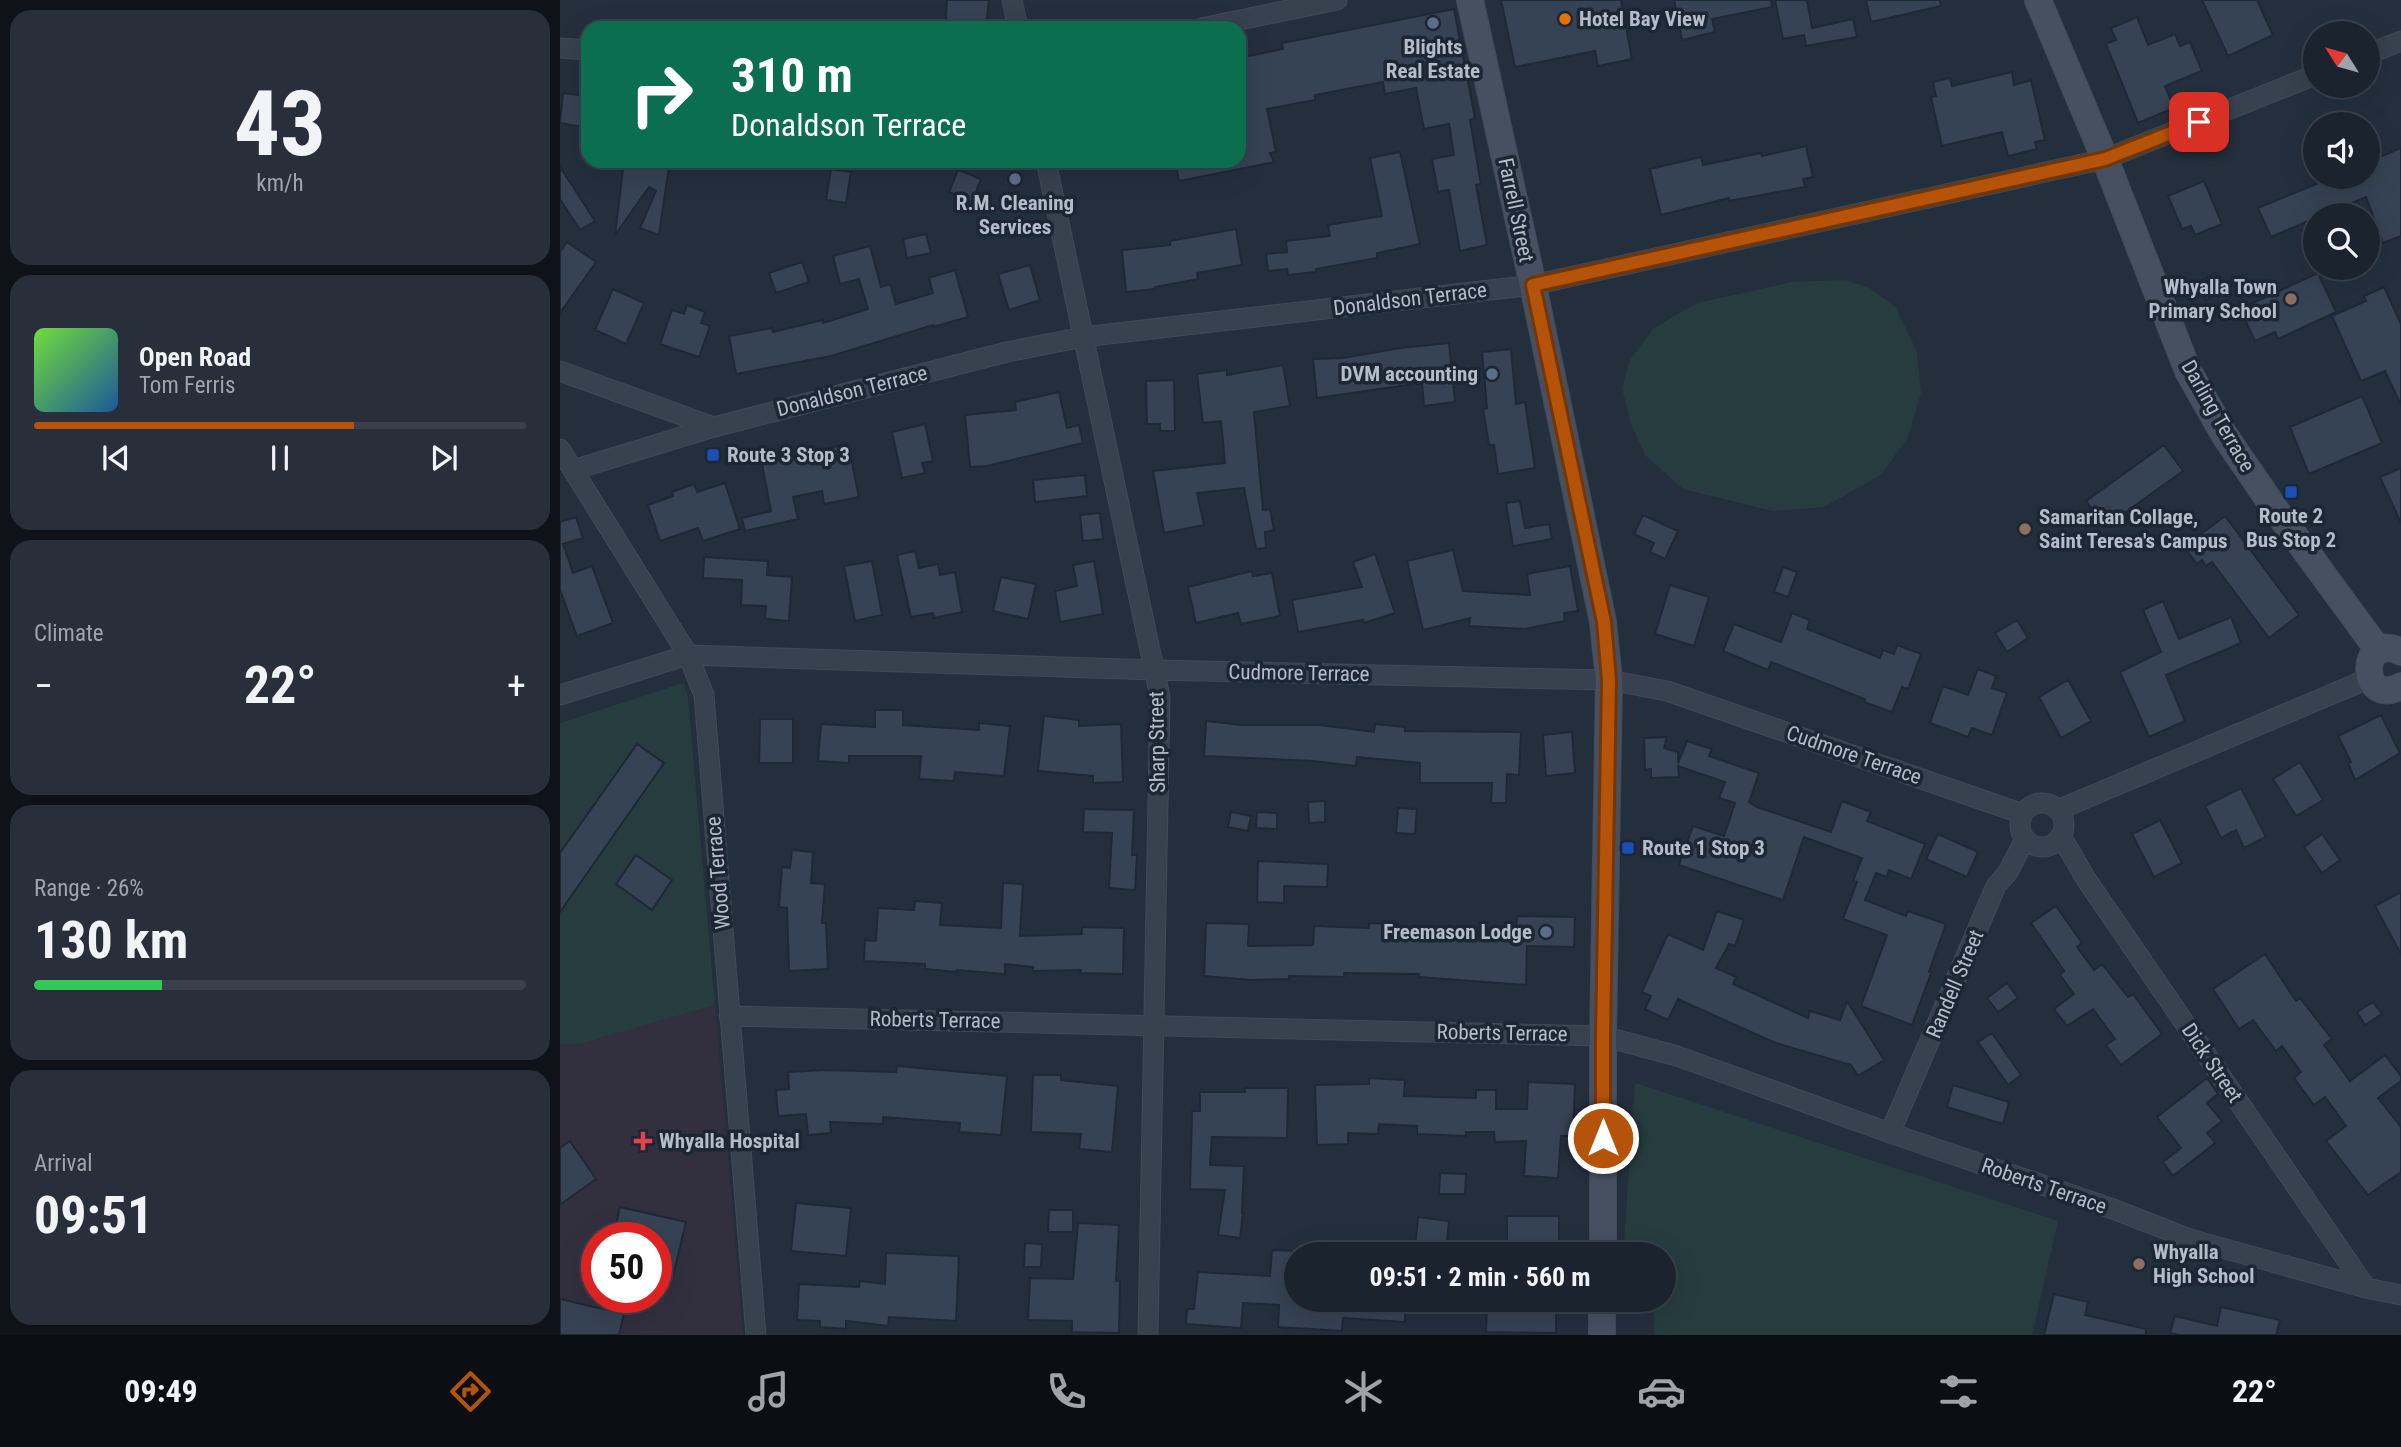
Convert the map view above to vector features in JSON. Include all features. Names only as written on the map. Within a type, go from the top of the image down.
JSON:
[{"type":"main road","name":"Farrell Street","points":[[1470,0],[1604,622],[1609,680],[1603,1036],[1603,1242]]},
{"type":"main road","name":"Darling Terrace","points":[[2038,0],[2105,159],[2188,371],[2206,405],[2275,509],[2390,652]]},
{"type":"main road","points":[[2390,652],[2370,660],[2368,666],[2391,690]]},
{"type":"main road","points":[[1602,1312],[1602,1335]]},
{"type":"street","points":[[1013,0],[1017,21]]},
{"type":"street","points":[[1235,21],[1337,0]]},
{"type":"street","points":[[2380,49],[2401,41]]},
{"type":"street","points":[[560,48],[581,50]]},
{"type":"street","name":"Donaldson Terrace","points":[[572,470],[714,426],[1007,352],[1083,337],[1533,285],[2105,159],[2303,80]]},
{"type":"street","name":"Sharp Street","points":[[1047,168],[1160,697],[1148,1335]]},
{"type":"street","points":[[560,371],[714,426]]},
{"type":"street","name":"Wood Terrace","points":[[560,449],[688,655],[704,695],[757,1335]]},
{"type":"street","name":"Cudmore Terrace","points":[[560,695],[688,655],[1154,670],[1609,680],[1667,691],[2023,814]]},
{"type":"street","points":[[2058,810],[2391,690]]},
{"type":"street","points":[[2046,803],[2058,810],[2063,822],[2061,836],[2043,847],[2030,844],[2020,827],[2023,814],[2027,808],[2046,803]]},
{"type":"street","name":"Dick Street","points":[[2061,836],[2086,879],[2366,1288]]},
{"type":"street","name":"Randell Street","points":[[1890,1133],[1996,886],[2008,872],[2025,839]]},
{"type":"street","name":"Roberts Terrace","points":[[729,1016],[1603,1036],[1677,1056],[1890,1133],[2113,1209],[2190,1239],[2366,1288],[2401,1295]]},
{"type":"shaded area","name":"Whyalla Hospital","points":[[715,1005],[743,1335],[560,1335],[560,1045],[580,1044]]},
{"type":"green space","points":[[1845,280],[1870,288],[1896,308],[1917,352],[1921,393],[1908,437],[1881,475],[1824,507],[1773,511],[1683,489],[1645,455],[1631,424],[1622,388],[1630,360],[1654,328],[1697,303],[1792,282]]},
{"type":"green space","points":[[683,683],[688,698],[715,1005],[580,1044],[560,1045],[560,723]]},
{"type":"green space","points":[[1635,1083],[2058,1221],[2032,1335],[1654,1335],[1654,1312],[1676,1312],[1676,1242],[1624,1242]]},
{"type":"building","points":[[947,0],[989,0],[987,21],[946,21]]},
{"type":"building","name":"Hotel Bay View","points":[[1501,0],[1621,0],[1632,59],[1598,66],[1595,51],[1515,67]]},
{"type":"building","points":[[1674,0],[1771,0],[1772,7],[1712,19],[1715,32],[1682,40]]},
{"type":"building","points":[[1775,0],[1807,0],[1812,28],[1853,19],[1857,37],[1806,46],[1804,35],[1783,39]]},
{"type":"building","points":[[1866,0],[1940,0],[1941,6],[1871,22]]},
{"type":"building","points":[[2202,0],[2257,0],[2273,35],[2228,56]]},
{"type":"building","points":[[1454,9],[1475,118],[1470,120],[1481,184],[1476,185],[1487,245],[1460,251],[1449,190],[1438,192],[1432,159],[1454,155],[1449,124],[1424,129],[1416,88],[1385,94],[1383,82],[1315,95],[1315,100],[1267,109],[1276,152],[1270,153],[1274,162],[1246,168],[1246,57],[1283,49],[1282,43]]},
{"type":"building","points":[[2137,17],[2148,45],[2175,34],[2180,46],[2190,42],[2202,71],[2165,86],[2174,108],[2138,123],[2106,44],[2116,40],[2111,28]]},
{"type":"building","points":[[2012,72],[2014,85],[2031,80],[2045,140],[2035,142],[2037,149],[2008,156],[2002,132],[1942,146],[1931,97],[1936,96],[1933,82],[1950,78],[1952,86]]},
{"type":"building","points":[[563,93],[581,95],[581,127],[560,123]]},
{"type":"building","points":[[1806,146],[1813,177],[1803,179],[1805,187],[1729,201],[1729,198],[1661,215],[1650,169],[1701,157],[1703,165]]},
{"type":"building","points":[[2401,148],[2401,236],[2383,243],[2380,235],[2380,203],[2368,203],[2366,197],[2352,203],[2303,203],[2303,223],[2271,237],[2258,208],[2304,189],[2380,189],[2380,157]]},
{"type":"building","points":[[1400,152],[1420,244],[1377,253],[1377,258],[1316,269],[1316,272],[1288,275],[1287,269],[1268,271],[1266,254],[1287,252],[1286,241],[1330,236],[1328,225],[1382,216],[1370,158]]},
{"type":"building","points":[[560,167],[595,221],[580,230],[560,199]]},
{"type":"building","points":[[623,168],[669,168],[659,235],[640,228],[656,191],[649,187],[615,235]]},
{"type":"building","points":[[1176,168],[1244,168],[1179,181]]},
{"type":"building","points":[[831,169],[851,172],[846,203],[826,200]]},
{"type":"building","points":[[958,170],[981,179],[972,202],[949,192]]},
{"type":"building","points":[[2204,181],[2222,224],[2195,235],[2191,226],[2182,229],[2168,196]]},
{"type":"building","points":[[1236,229],[1242,265],[1197,273],[1198,279],[1155,289],[1126,292],[1122,250],[1170,245],[1170,241]]},
{"type":"building","points":[[926,234],[931,253],[907,258],[903,239]]},
{"type":"building","points":[[567,242],[596,262],[560,313],[560,252]]},
{"type":"building","points":[[870,246],[881,287],[890,284],[896,304],[933,293],[929,278],[955,270],[968,317],[831,356],[736,374],[729,336],[772,328],[773,332],[823,320],[823,323],[868,309],[859,279],[840,284],[833,256]]},
{"type":"building","points":[[802,262],[809,282],[776,293],[769,273]]},
{"type":"building","points":[[1030,265],[1040,300],[1009,310],[998,274]]},
{"type":"building","points":[[2215,273],[2224,290],[2206,300],[2196,284]]},
{"type":"building","points":[[2303,280],[2321,280],[2336,312],[2278,339],[2275,332],[2255,341],[2240,309]]},
{"type":"building","points":[[2384,287],[2401,324],[2401,405],[2385,371],[2361,381],[2332,316],[2366,301],[2364,296]]},
{"type":"building","points":[[613,289],[644,303],[626,344],[595,330]]},
{"type":"building","points":[[687,305],[705,312],[701,323],[710,326],[699,357],[660,344],[672,310],[684,314]]},
{"type":"building","points":[[1449,343],[1455,402],[1424,406],[1422,383],[1317,398],[1313,359],[1343,358]]},
{"type":"building","points":[[1511,349],[1516,404],[1525,402],[1535,468],[1498,474],[1494,445],[1489,445],[1483,409],[1487,408],[1482,352]]},
{"type":"building","points":[[1283,365],[1290,406],[1254,412],[1263,510],[1270,509],[1274,530],[1265,532],[1266,548],[1256,549],[1244,488],[1197,493],[1204,525],[1164,533],[1153,471],[1225,463],[1221,421],[1203,423],[1197,374],[1227,370],[1227,375]]},
{"type":"building","points":[[1174,380],[1175,431],[1160,431],[1160,424],[1147,424],[1146,381]]},
{"type":"building","points":[[1059,392],[1067,428],[1079,425],[1083,443],[987,466],[970,467],[965,415],[1016,410],[1015,402]]},
{"type":"building","points":[[2362,396],[2382,443],[2309,474],[2290,427]]},
{"type":"building","points":[[925,424],[933,461],[922,463],[925,473],[902,478],[892,432]]},
{"type":"building","points":[[848,444],[859,497],[824,504],[822,491],[793,497],[798,519],[745,531],[742,518],[771,511],[761,459],[787,457]]},
{"type":"building","points":[[2164,445],[2183,471],[2105,527],[2086,501]]},
{"type":"building","points":[[2401,468],[2401,523],[2380,477]]},
{"type":"building","points":[[1085,475],[1087,496],[1035,502],[1033,480]]},
{"type":"building","points":[[725,483],[740,529],[703,541],[698,528],[660,541],[648,505],[673,496],[672,492],[694,484],[697,492]]},
{"type":"building","points":[[1520,501],[1525,528],[1549,524],[1552,539],[1513,546],[1506,503]]},
{"type":"building","points":[[1100,513],[1103,539],[1083,541],[1080,515]]},
{"type":"building","points":[[1643,515],[1678,531],[1665,559],[1650,552],[1654,543],[1634,534]]},
{"type":"building","points":[[2225,516],[2299,615],[2269,638],[2212,562],[2206,566],[2202,560],[2197,564],[2184,547]]},
{"type":"building","points":[[576,517],[583,538],[563,544],[573,573],[592,566],[613,623],[577,636],[560,590],[560,522]]},
{"type":"building","points":[[1453,550],[1463,591],[1530,595],[1527,574],[1570,566],[1578,611],[1564,613],[1565,621],[1525,629],[1469,626],[1470,618],[1423,630],[1407,561]]},
{"type":"building","points":[[915,551],[919,568],[938,564],[940,575],[955,572],[962,612],[934,618],[933,613],[911,617],[897,555]]},
{"type":"building","points":[[1375,554],[1395,613],[1364,623],[1363,620],[1298,632],[1292,600],[1362,587],[1353,562]]},
{"type":"building","points":[[704,557],[768,561],[767,575],[792,577],[789,621],[765,619],[766,606],[741,605],[742,580],[703,578]]},
{"type":"building","points":[[872,561],[882,615],[855,621],[844,566]]},
{"type":"building","points":[[1094,561],[1103,614],[1060,622],[1055,591],[1077,586],[1073,565]]},
{"type":"building","points":[[1783,567],[1797,572],[1788,597],[1774,592]]},
{"type":"building","points":[[1252,571],[1253,576],[1272,573],[1280,616],[1241,624],[1238,613],[1196,623],[1188,587]]},
{"type":"building","points":[[1001,577],[1036,584],[1028,619],[993,611]]},
{"type":"building","points":[[1670,585],[1709,597],[1694,646],[1655,634]]},
{"type":"building","points":[[2163,601],[2179,639],[2231,617],[2241,643],[2166,675],[2185,721],[2149,737],[2120,672],[2161,652],[2143,610]]},
{"type":"building","points":[[1792,613],[1810,620],[1807,629],[1880,658],[1883,650],[1894,654],[1897,645],[1921,654],[1908,689],[1902,687],[1892,712],[1771,662],[1768,670],[1723,651],[1734,624],[1781,642]]},
{"type":"building","points":[[2017,620],[2028,638],[2007,652],[1995,633]]},
{"type":"building","points":[[1978,669],[1996,676],[1992,688],[2007,693],[1992,735],[1972,728],[1968,737],[1930,723],[1943,686],[1968,695]]},
{"type":"building","points":[[2068,680],[2091,721],[2061,738],[2039,697]]},
{"type":"building","points":[[875,710],[903,710],[903,725],[979,730],[979,723],[1010,726],[1004,776],[955,772],[954,781],[919,779],[921,756],[849,756],[849,763],[818,761],[821,724],[875,727]]},
{"type":"building","points":[[2381,715],[2400,753],[2355,780],[2348,763],[2351,762],[2338,736]]},
{"type":"building","points":[[1044,716],[1079,720],[1079,726],[1121,724],[1123,782],[1093,783],[1093,776],[1038,771]]},
{"type":"building","points":[[760,719],[793,719],[793,763],[759,763]]},
{"type":"building","points":[[1206,721],[1242,725],[1319,725],[1374,732],[1375,724],[1405,727],[1405,731],[1521,732],[1519,775],[1507,774],[1506,803],[1491,803],[1492,783],[1420,783],[1420,763],[1357,757],[1356,766],[1313,761],[1204,756]]},
{"type":"building","points":[[1572,732],[1575,773],[1546,776],[1543,735]]},
{"type":"building","points":[[1667,737],[1664,748],[1678,752],[1678,763],[1687,741],[1712,749],[1709,756],[1759,773],[1749,802],[1757,807],[1831,832],[1842,801],[1871,812],[1867,821],[1925,844],[1911,879],[1889,870],[1887,877],[1876,873],[1865,900],[1906,916],[1908,911],[1946,924],[1912,1025],[1861,1006],[1887,935],[1843,919],[1857,882],[1853,881],[1862,858],[1804,837],[1783,900],[1679,865],[1693,826],[1724,836],[1735,803],[1719,798],[1725,782],[1678,766],[1679,777],[1651,778],[1651,769],[1645,770],[1644,738]]},
{"type":"building","points":[[637,744],[664,763],[560,912],[560,853]]},
{"type":"building","points":[[2300,762],[2323,800],[2296,816],[2273,779]]},
{"type":"building","points":[[2241,788],[2266,837],[2244,848],[2236,830],[2221,838],[2205,806]]},
{"type":"building","points":[[1325,801],[1325,822],[1309,823],[1308,802]]},
{"type":"building","points":[[1398,808],[1417,809],[1415,834],[1396,833]]},
{"type":"building","points":[[1084,809],[1134,810],[1132,855],[1137,855],[1135,890],[1109,888],[1112,833],[1083,832]]},
{"type":"building","points":[[1231,812],[1251,816],[1248,831],[1228,827]]},
{"type":"building","points":[[1257,812],[1277,813],[1277,829],[1256,828]]},
{"type":"building","points":[[2160,820],[2182,863],[2154,877],[2132,834]]},
{"type":"building","points":[[1938,834],[1978,852],[1967,877],[1926,859]]},
{"type":"building","points":[[2322,834],[2340,860],[2322,873],[2304,847]]},
{"type":"building","points":[[792,850],[813,852],[811,883],[825,884],[822,923],[826,923],[828,969],[789,971],[787,908],[779,907],[782,867],[790,868]]},
{"type":"building","points":[[636,855],[672,880],[652,910],[616,884]]},
{"type":"building","points":[[1258,861],[1328,864],[1327,887],[1284,886],[1284,903],[1257,902]]},
{"type":"building","points":[[1003,883],[1023,884],[1020,936],[1082,934],[1082,927],[1124,928],[1123,974],[1080,973],[1081,970],[1033,971],[1033,967],[1005,964],[1005,974],[957,972],[925,969],[925,964],[864,961],[865,940],[876,941],[878,908],[914,910],[915,901],[942,903],[940,925],[1001,928]]},
{"type":"building","points":[[2401,892],[2401,954],[2375,906]]},
{"type":"building","points":[[2056,906],[2082,943],[2077,947],[2094,970],[2102,964],[2128,997],[2133,994],[2162,1034],[2121,1065],[2106,1045],[2115,1039],[2093,1009],[2067,1026],[2054,1009],[2074,994],[2060,975],[2064,971],[2031,923]]},
{"type":"building","points":[[1717,911],[1744,920],[1735,946],[1729,944],[1716,968],[1736,977],[1733,984],[1808,1018],[1810,1011],[1840,1020],[1847,1001],[1884,1060],[1858,1076],[1851,1065],[1773,1042],[1678,999],[1668,1020],[1645,1009],[1651,996],[1642,992],[1668,934],[1703,950]]},
{"type":"building","points":[[1517,916],[1575,917],[1574,947],[1527,946],[1526,985],[1419,977],[1419,974],[1344,973],[1344,977],[1289,976],[1289,979],[1252,980],[1204,976],[1206,923],[1249,924],[1248,946],[1313,945],[1314,926],[1369,928],[1369,923],[1398,924],[1398,931],[1463,939],[1516,941]]},
{"type":"building","points":[[2265,954],[2296,1001],[2300,998],[2332,1039],[2324,1045],[2350,1081],[2385,1055],[2401,1076],[2401,1081],[2378,1098],[2401,1127],[2401,1172],[2368,1195],[2326,1141],[2346,1126],[2325,1097],[2314,1105],[2294,1078],[2301,1072],[2282,1046],[2276,1051],[2253,1020],[2239,1029],[2213,989]]},
{"type":"building","points":[[2007,983],[2018,998],[1998,1012],[1987,998]]},
{"type":"building","points":[[2373,1002],[2382,1014],[2365,1025],[2357,1012]]},
{"type":"building","points":[[1992,1033],[2021,1075],[2008,1085],[1978,1042]]},
{"type":"building","points":[[897,1066],[1007,1076],[1001,1135],[959,1132],[960,1123],[883,1117],[883,1124],[830,1122],[831,1133],[808,1135],[806,1114],[778,1116],[776,1090],[789,1089],[788,1072],[896,1072]]},
{"type":"building","points":[[1033,1075],[1061,1075],[1061,1080],[1118,1086],[1112,1152],[1079,1149],[1081,1134],[1031,1132]]},
{"type":"building","points":[[1369,1078],[1405,1080],[1404,1096],[1476,1098],[1476,1090],[1496,1090],[1496,1109],[1527,1109],[1528,1082],[1575,1084],[1573,1136],[1561,1136],[1558,1178],[1524,1176],[1526,1141],[1495,1142],[1494,1132],[1466,1132],[1466,1136],[1417,1134],[1417,1126],[1379,1124],[1378,1134],[1348,1133],[1348,1144],[1317,1145],[1315,1085],[1369,1084]]},
{"type":"building","points":[[2207,1078],[2218,1094],[2207,1103],[2222,1121],[2207,1133],[2215,1143],[2173,1176],[2163,1162],[2181,1148],[2157,1117]]},
{"type":"building","points":[[1953,1085],[2009,1102],[2003,1124],[1947,1107]]},
{"type":"building","points":[[1245,1088],[1288,1088],[1287,1138],[1212,1137],[1210,1165],[1244,1166],[1240,1238],[1218,1235],[1225,1190],[1190,1189],[1192,1111],[1200,1111],[1200,1092],[1245,1092]]},
{"type":"building","points":[[570,1141],[596,1179],[560,1205],[560,1148]]},
{"type":"building","points":[[1440,1173],[1466,1174],[1465,1194],[1439,1194]]},
{"type":"building","points":[[796,1203],[851,1208],[846,1256],[791,1251]]},
{"type":"building","points":[[620,1207],[686,1222],[673,1276],[672,1222],[616,1222]]},
{"type":"building","points":[[1049,1210],[1073,1210],[1073,1232],[1048,1232]]},
{"type":"building","points":[[1507,1216],[1559,1216],[1559,1242],[1507,1242]]},
{"type":"building","points":[[1418,1217],[1449,1221],[1447,1242],[1416,1242]]},
{"type":"building","points":[[1078,1223],[1119,1225],[1116,1281],[1120,1281],[1119,1333],[1072,1332],[1072,1321],[1028,1320],[1030,1278],[1073,1279]]},
{"type":"building","points":[[1025,1243],[1042,1244],[1041,1267],[1024,1267]]},
{"type":"building","points":[[1272,1250],[1284,1250],[1284,1312],[1405,1312],[1405,1322],[1343,1318],[1342,1331],[1278,1327],[1279,1305],[1243,1303],[1241,1328],[1186,1324],[1187,1309],[1194,1309],[1198,1272],[1270,1276]]},
{"type":"building","points":[[886,1253],[959,1256],[956,1321],[889,1317],[888,1326],[846,1321],[846,1329],[820,1327],[820,1321],[797,1320],[799,1284],[859,1287],[860,1281],[885,1284]]},
{"type":"building","points":[[2054,1294],[2088,1302],[2085,1315],[2146,1329],[2146,1335],[2044,1335]]},
{"type":"building","points":[[560,1299],[581,1304],[581,1313],[624,1314],[619,1335],[560,1335]]},
{"type":"building","points":[[2221,1307],[2280,1320],[2276,1335],[2170,1333],[2175,1316],[2217,1326]]},
{"type":"building","points":[[1487,1312],[1556,1312],[1556,1333],[1486,1332]]},
{"type":"place","name":"Hotel Bay View","points":[[1565,19]]},
{"type":"place","name":"Blights Real Estate","points":[[1433,23]]},
{"type":"place","name":"R.M. Cleaning Services","points":[[1015,179]]},
{"type":"place","name":"Whyalla Town Primary School","points":[[2291,299]]},
{"type":"place","name":"DVM accounting","points":[[1492,374]]},
{"type":"place","name":"Route 3 Stop 3","points":[[713,455]]},
{"type":"place","name":"Route 2 Bus Stop 2","points":[[2291,492]]},
{"type":"place","name":"Samaritan Collage, Saint Teresa's Campus","points":[[2025,529]]},
{"type":"place","name":"Route 1 Stop 3","points":[[1628,848]]},
{"type":"place","name":"Freemason Lodge","points":[[1546,932]]},
{"type":"place","name":"Whyalla Hospital","points":[[643,1141]]},
{"type":"place","name":"Whyalla High School","points":[[2139,1264]]},
{"type":"route","points":[[1603,1138],[1609,680],[1604,622],[1533,285],[2105,159],[2199,122]]}]
